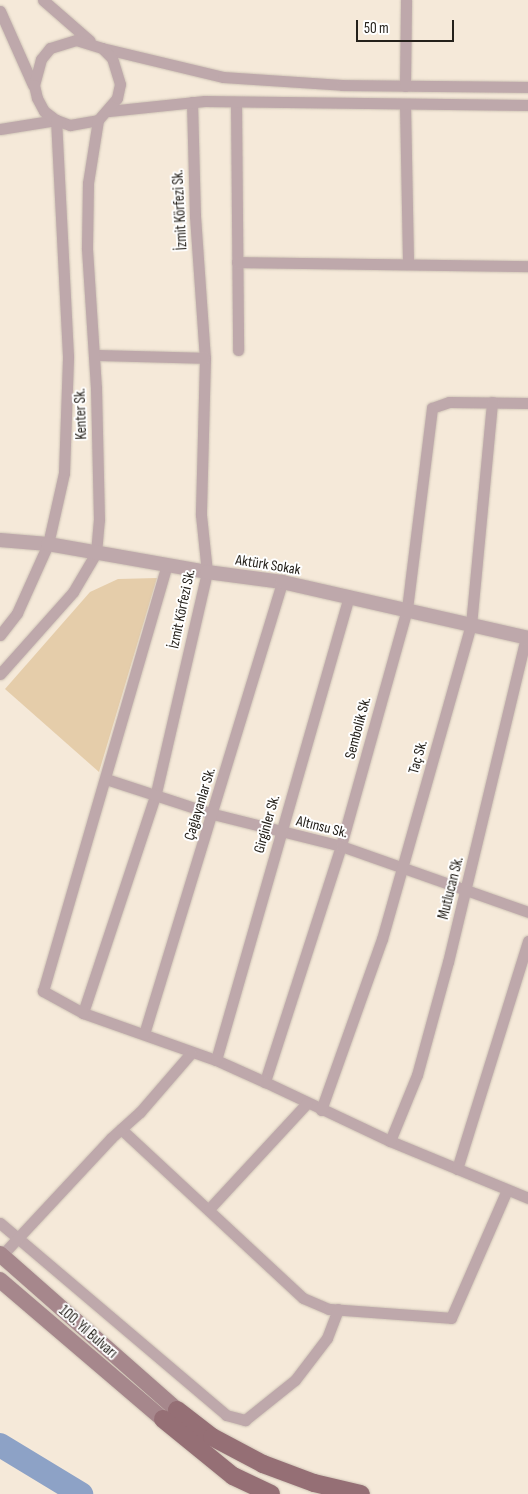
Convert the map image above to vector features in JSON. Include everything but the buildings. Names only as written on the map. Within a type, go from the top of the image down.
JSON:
[{"type":"main road","name":"100. Yıl Bulvarı","points":[[1,1254],[170,1414]]},
{"type":"main road","name":"100. Yıl Bulvarı","points":[[0,1280],[170,1414]]},
{"type":"main road","points":[[170,1414],[233,1476],[272,1494]]},
{"type":"main road","points":[[170,1414],[263,1464],[314,1483],[361,1494]]},
{"type":"street","points":[[42,0],[90,42],[102,48],[223,78],[406,86],[528,87]]},
{"type":"street","points":[[406,0],[406,86]]},
{"type":"street","points":[[0,11],[44,111],[56,120],[70,125],[98,120],[109,111],[117,98],[120,84],[112,58],[102,48]]},
{"type":"street","points":[[34,85],[41,58],[50,48],[62,42],[90,42]]},
{"type":"street","points":[[109,111],[192,102],[528,105]]},
{"type":"street","name":"İzmit Körfezi Sk.","points":[[83,1013],[156,793],[207,572],[201,514],[205,358],[195,216],[192,102]]},
{"type":"street","points":[[236,102],[238,350]]},
{"type":"street","points":[[405,104],[408,264]]},
{"type":"street","points":[[0,129],[56,120]]},
{"type":"street","name":"Kenter Sk.","points":[[0,635],[17,613],[48,544],[64,473],[68,356],[56,120]]},
{"type":"street","name":"Kenter Sk.","points":[[0,674],[73,592],[96,554],[99,520],[94,355],[87,238],[88,183],[98,120]]},
{"type":"street","points":[[237,262],[528,266]]},
{"type":"street","points":[[94,355],[205,358]]},
{"type":"street","name":"Sembolik Sk.","points":[[265,1082],[341,846],[407,609],[432,408],[449,402],[528,403]]},
{"type":"street","name":"Taç Sk.","points":[[321,1110],[382,939],[471,625],[492,402]]},
{"type":"street","name":"Aktürk Sokak","points":[[0,540],[48,544],[96,554],[282,582],[407,609],[527,638]]},
{"type":"street","points":[[168,564],[43,990],[83,1013],[216,1060],[390,1141],[528,1198]]},
{"type":"street","name":"Çağlayanlar Sk.","points":[[144,1034],[213,814],[282,582]]},
{"type":"street","name":"Girginler Sk.","points":[[216,1060],[349,596]]},
{"type":"street","name":"Mutlucan Sk.","points":[[390,1141],[417,1075],[466,889],[527,638]]},
{"type":"street","name":"Altınsu Sk.","points":[[106,779],[156,793],[213,814],[341,846],[403,866],[528,912]]},
{"type":"street","points":[[457,1169],[528,941]]},
{"type":"street","points":[[1,1254],[18,1240],[191,1052]]},
{"type":"street","points":[[208,1210],[307,1103]]},
{"type":"street","points":[[121,1128],[304,1298],[338,1309],[451,1318],[507,1190]]},
{"type":"street","points":[[0,1224],[226,1415],[245,1420],[295,1380],[327,1338],[338,1309]]},
{"type":"shaded area","points":[[157,578],[99,772],[5,689],[90,592],[118,579]]},
{"type":"waterway","points":[[0,1445],[81,1494]]}]
